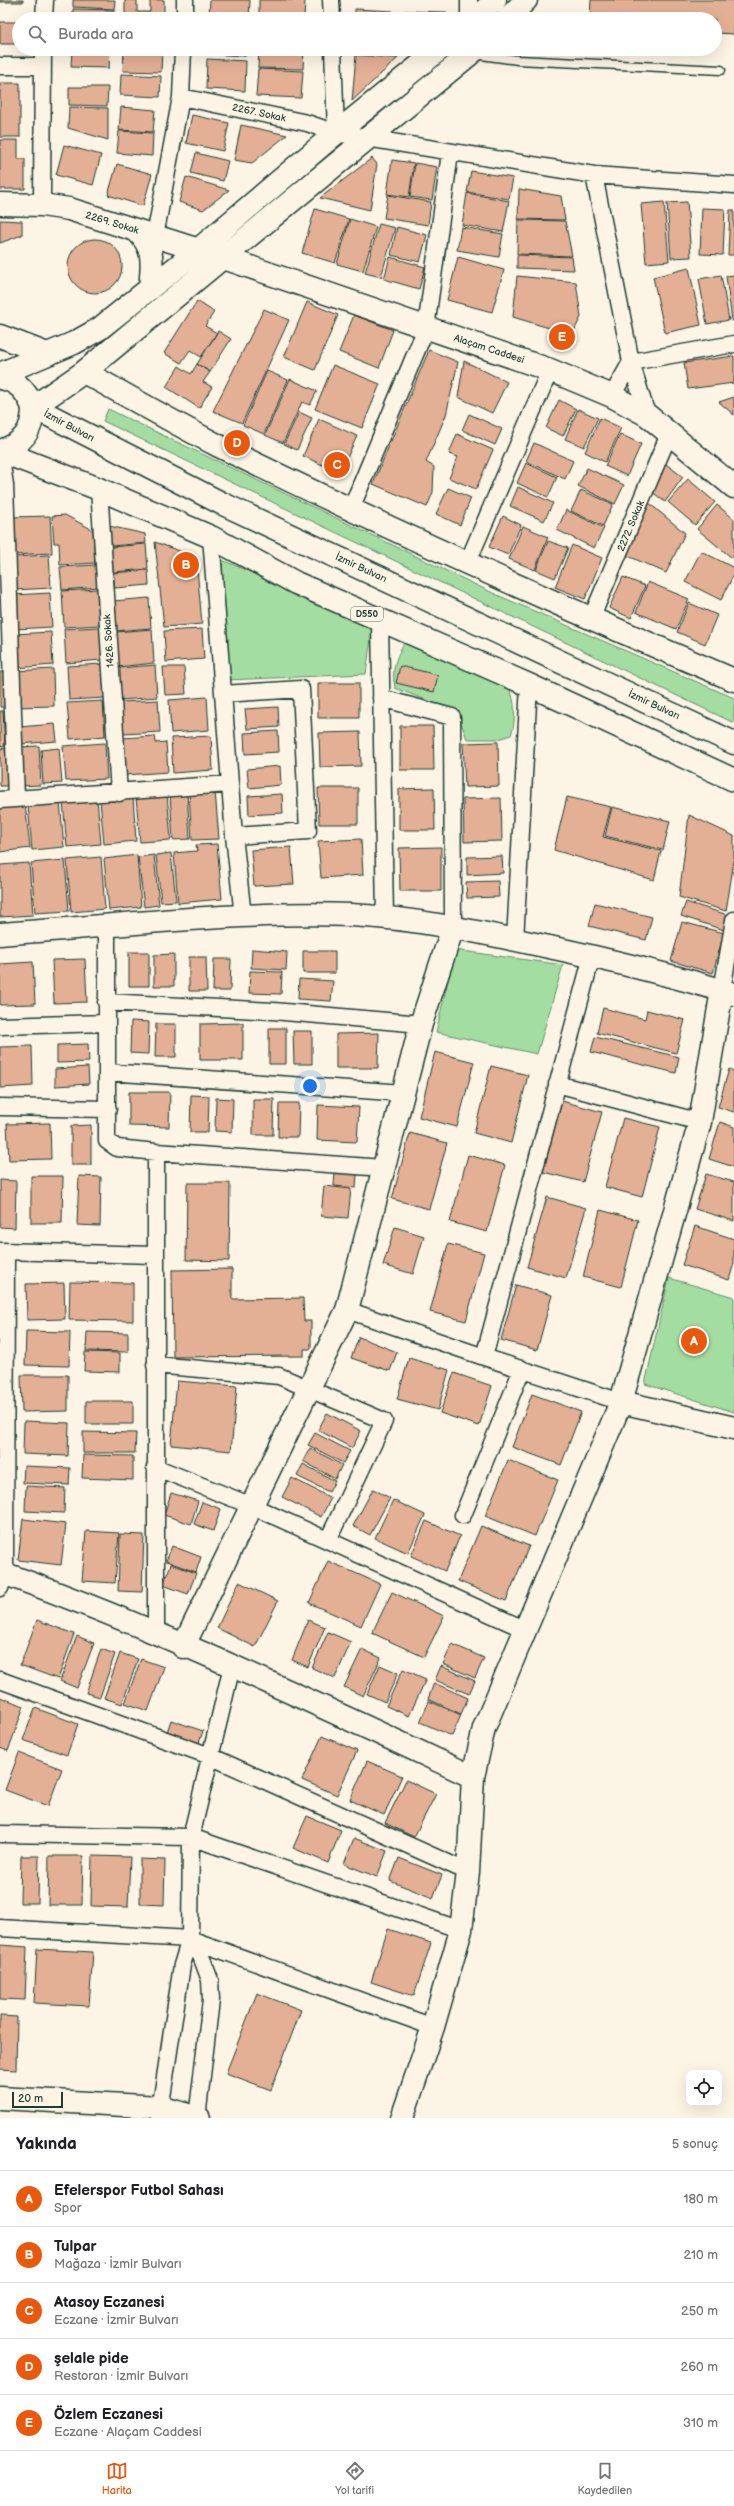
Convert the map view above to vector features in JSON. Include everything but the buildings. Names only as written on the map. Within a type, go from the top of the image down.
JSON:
[{"type":"main road","points":[[483,12],[495,0]]},
{"type":"main road","points":[[514,12],[526,0]]},
{"type":"main road","points":[[0,374],[48,354],[99,329],[198,250],[336,133],[431,56]]},
{"type":"main road","points":[[0,451],[12,447],[26,436],[33,419],[33,407],[84,372],[466,56]]},
{"type":"main road","name":"2269. Sokak","points":[[0,204],[42,205],[69,209],[221,258]]},
{"type":"main road","points":[[146,233],[152,256],[150,289]]},
{"type":"main road","name":"Alaçam Caddesi","points":[[221,258],[550,370],[612,396],[647,415],[734,487]]},
{"type":"main road","points":[[0,336],[48,354]]},
{"type":"main road","points":[[84,372],[216,444],[467,564],[734,680]]},
{"type":"main road","name":"İzmir Bulvarı","points":[[0,378],[12,381],[22,387],[33,407],[221,503],[734,742]]},
{"type":"main road","name":"D550","points":[[0,451],[100,489],[211,537],[296,583],[529,685],[734,780]]},
{"type":"main road","points":[[0,934],[243,916],[350,915],[453,927],[631,964],[728,992],[700,1122],[621,1402],[484,1728],[473,1777],[468,1872],[461,1930],[433,2027],[402,2118]]},
{"type":"main road","points":[[183,1647],[347,1310],[421,1024],[453,927]]},
{"type":"main road","points":[[621,1402],[734,1428]]},
{"type":"main road","points":[[2,1578],[156,1634],[183,1647],[276,1684],[473,1777]]},
{"type":"main road","points":[[0,2098],[198,2118]]},
{"type":"street","points":[[44,12],[45,0]]},
{"type":"street","points":[[185,0],[185,12]]},
{"type":"street","points":[[331,0],[332,12]]},
{"type":"street","points":[[469,0],[469,12]]},
{"type":"street","points":[[42,205],[43,56]]},
{"type":"street","points":[[146,233],[181,97],[183,56]]},
{"type":"street","points":[[333,56],[336,133]]},
{"type":"street","points":[[0,66],[43,66]]},
{"type":"street","name":"2267. Sokak","points":[[181,97],[307,123],[336,133],[450,153],[594,175],[734,185]]},
{"type":"street","points":[[351,509],[426,328],[450,153]]},
{"type":"street","points":[[594,175],[631,362],[647,415]]},
{"type":"street","points":[[631,362],[734,344]]},
{"type":"street","points":[[612,396],[631,362]]},
{"type":"street","points":[[467,564],[550,370]]},
{"type":"street","name":"2272. Sokak","points":[[591,619],[670,434]]},
{"type":"street","points":[[0,451],[5,485],[16,799]]},
{"type":"street","name":"1426. Sokak","points":[[100,489],[119,793]]},
{"type":"street","points":[[211,537],[234,836],[243,916]]},
{"type":"street","points":[[380,620],[385,918]]},
{"type":"street","points":[[515,940],[529,685]]},
{"type":"street","points":[[223,694],[301,689],[308,831],[234,836]]},
{"type":"street","points":[[381,698],[452,717],[453,927]]},
{"type":"street","points":[[0,800],[119,793],[230,784]]},
{"type":"street","points":[[728,992],[734,920]]},
{"type":"street","points":[[107,927],[107,1141],[117,1148],[156,1152],[384,1168]]},
{"type":"street","points":[[484,1357],[592,956]]},
{"type":"street","points":[[106,1002],[273,1011],[421,1024]]},
{"type":"street","points":[[0,1026],[107,1023]]},
{"type":"street","points":[[108,1072],[404,1093]]},
{"type":"street","points":[[557,1084],[700,1122]]},
{"type":"street","points":[[0,1107],[108,1109]]},
{"type":"street","points":[[156,1152],[156,1634]]},
{"type":"street","points":[[2,1578],[3,1252],[155,1255]]},
{"type":"street","points":[[347,1310],[621,1402]]},
{"type":"street","points":[[155,1365],[280,1376],[384,1421],[328,1540]]},
{"type":"street","points":[[463,1515],[522,1369]]},
{"type":"street","points":[[155,1467],[252,1506],[526,1630]]},
{"type":"street","points":[[160,2113],[182,1965],[190,1939],[191,1837],[232,1666]]},
{"type":"street","points":[[0,1680],[210,1756],[468,1872]]},
{"type":"street","points":[[0,1834],[191,1837],[461,1930]]},
{"type":"street","points":[[0,1928],[190,1939],[433,2027]]},
{"type":"street","points":[[190,1939],[201,1956],[210,1980],[211,2000],[198,2118]]},
{"type":"lane","points":[[491,56],[518,60],[721,70]]},
{"type":"green space","points":[[108,409],[495,594],[734,698],[734,723],[103,421]]},
{"type":"green space","points":[[222,560],[373,624],[366,674],[227,680]]},
{"type":"green space","points":[[405,641],[509,688],[514,705],[514,724],[511,735],[499,739],[467,739],[457,712],[395,688],[395,663]]},
{"type":"green space","points":[[455,950],[563,965],[537,1054],[436,1032]]},
{"type":"green space","points":[[669,1278],[734,1297],[734,1412],[645,1384]]},
{"type":"place","name":"Özlem Eczanesi","points":[[562,337]]},
{"type":"place","name":"şelale pide","points":[[237,443]]},
{"type":"place","name":"Atasoy Eczanesi","points":[[337,465]]},
{"type":"place","name":"Tulpar","points":[[186,565]]},
{"type":"place","name":"Efelerspor Futbol Sahası","points":[[694,1341]]}]
